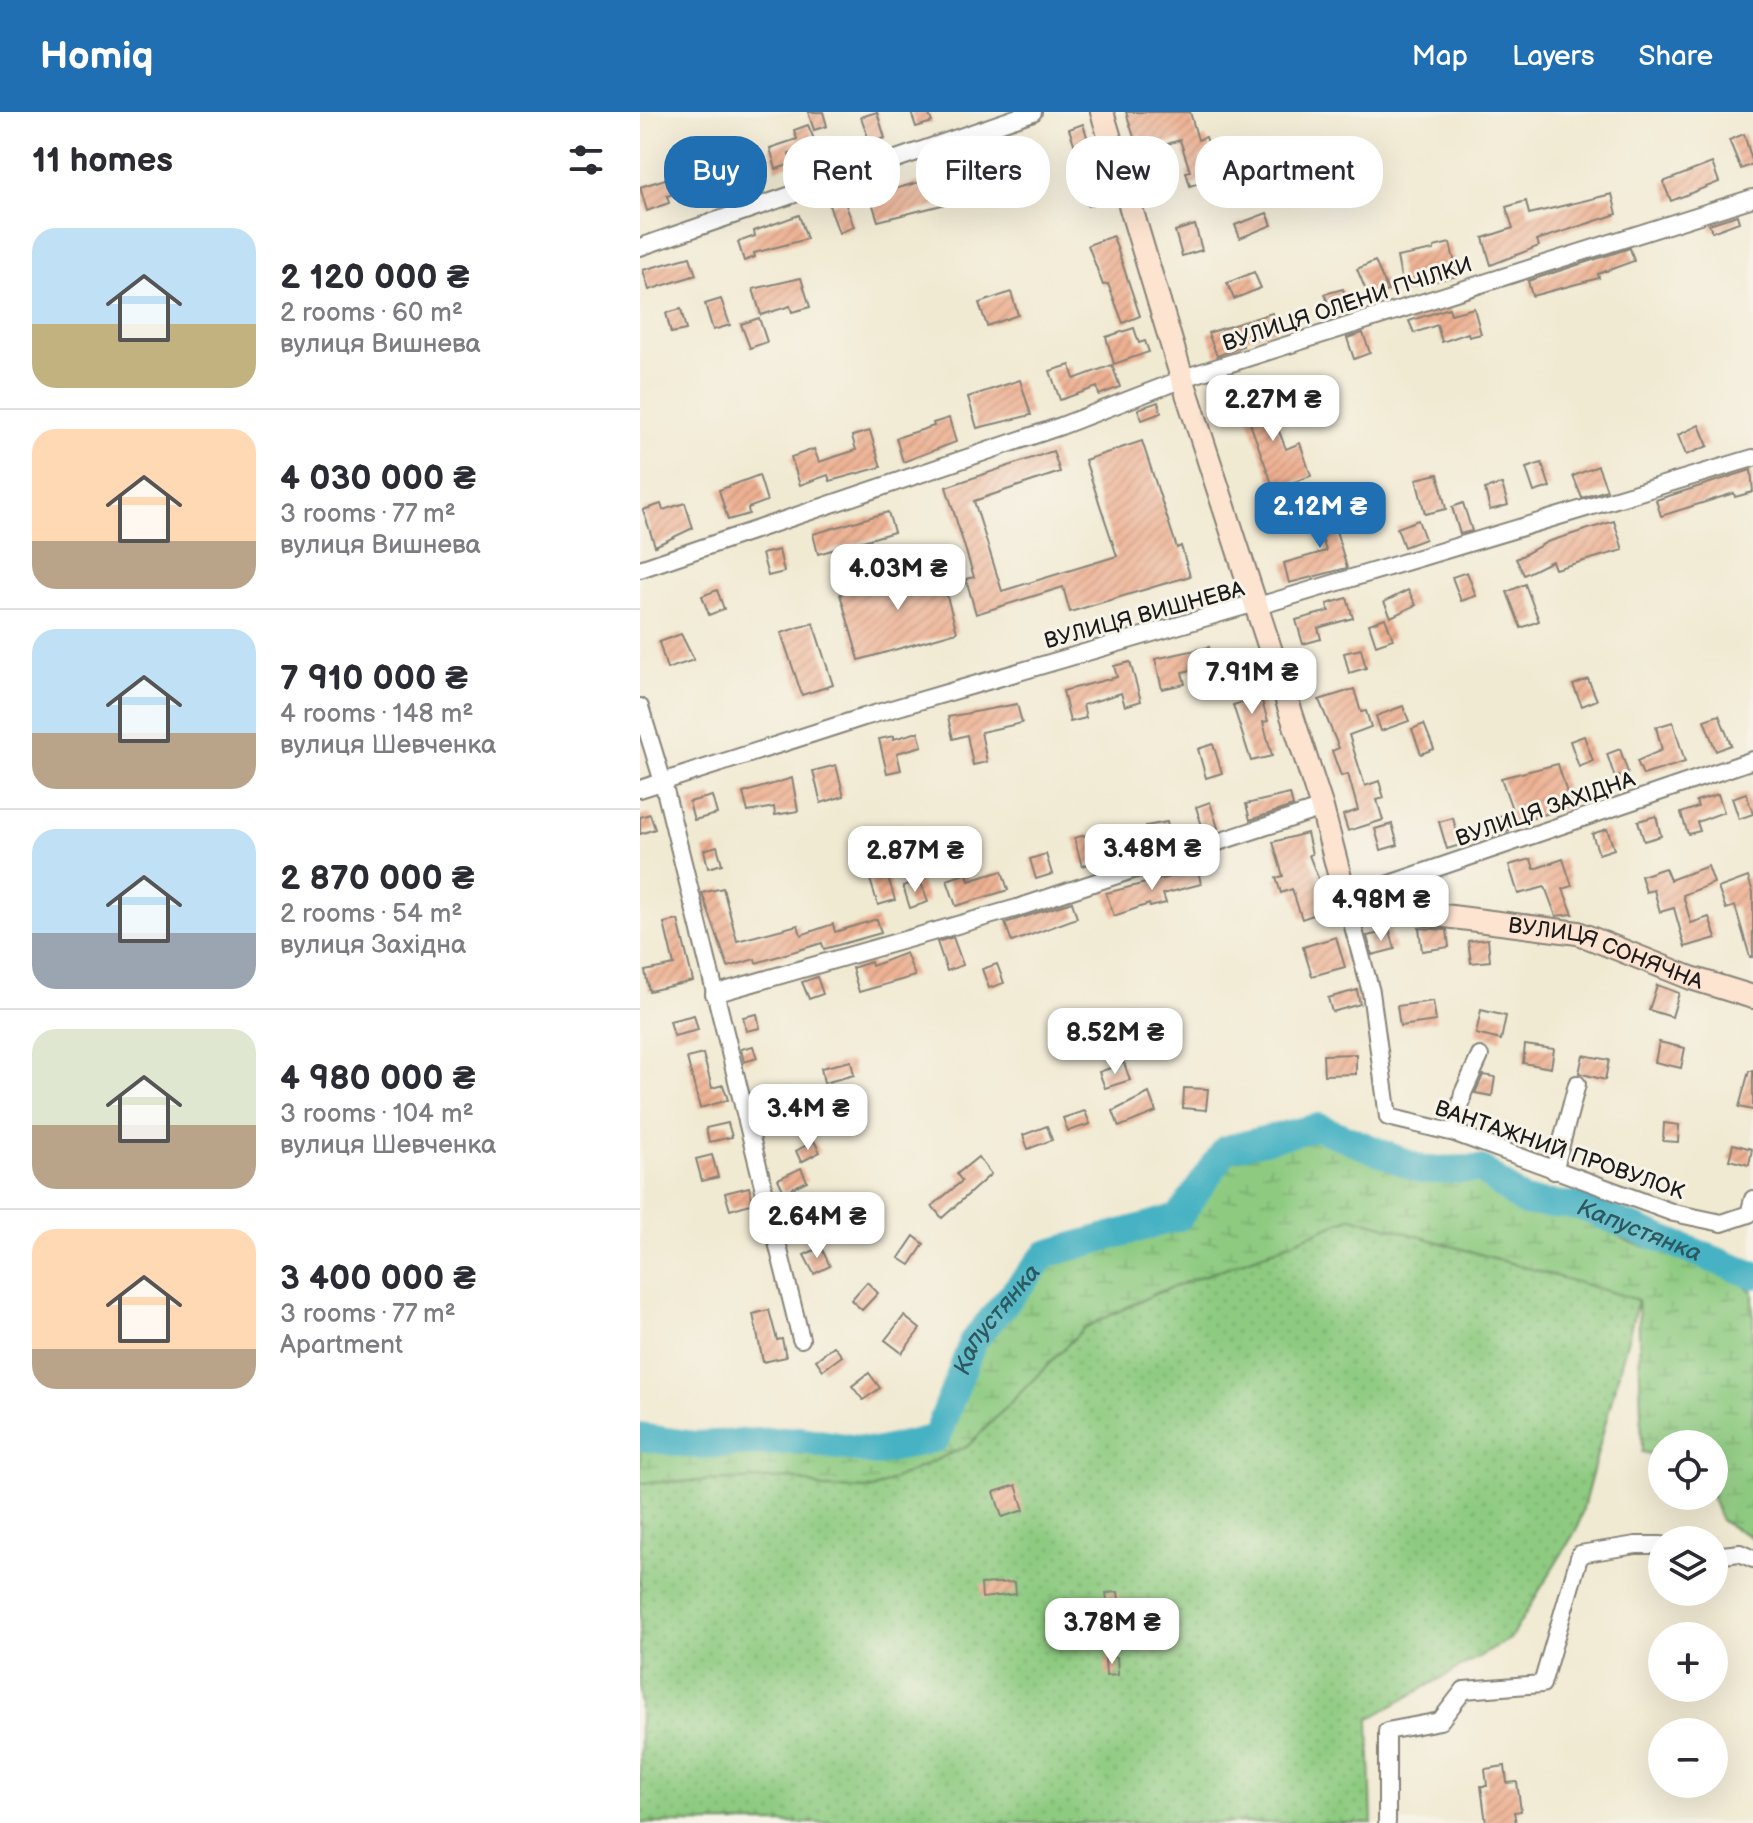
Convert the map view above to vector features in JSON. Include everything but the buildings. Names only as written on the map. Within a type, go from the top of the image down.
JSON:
[{"type":"street","points":[[640,247],[1033,112]]},
{"type":"street","points":[[1102,112],[1182,378],[1344,884]]},
{"type":"street","name":"ВУЛИЦЯ ОЛЕНИ ПЧІЛКИ","points":[[640,569],[1061,426],[1182,378],[1753,198]]},
{"type":"street","name":"ВУЛИЦЯ ВИШНЕВА","points":[[640,789],[864,717],[1753,458]]},
{"type":"street","points":[[640,707],[663,782],[801,1339]]},
{"type":"street","name":"ВУЛИЦЯ ЗАХІДНА","points":[[1344,884],[1360,894],[1753,760]]},
{"type":"street","points":[[714,994],[1017,908],[1322,808]]},
{"type":"street","name":"ВУЛИЦЯ СОНЯЧНА","points":[[1344,884],[1578,933],[1691,978],[1753,997]]},
{"type":"street","name":"ВАНТАЖНИЙ ПРОВУЛОК","points":[[1344,884],[1371,992],[1388,1117],[1455,1133],[1674,1213],[1722,1223],[1749,1214],[1753,1199]]},
{"type":"street","points":[[1455,1133],[1463,1093],[1480,1056]]},
{"type":"street","points":[[1554,1171],[1577,1084]]},
{"type":"street","points":[[1387,1823],[1387,1731],[1440,1721],[1464,1690],[1542,1684],[1580,1554],[1648,1545]]},
{"type":"street","points":[[1728,1554],[1740,1553],[1753,1559]]},
{"type":"green space","points":[[1316,1138],[1417,1180],[1480,1180],[1520,1213],[1580,1216],[1632,1243],[1722,1268],[1753,1292],[1753,1538],[1721,1521],[1717,1510],[1728,1510],[1728,1430],[1648,1430],[1648,1454],[1642,1452],[1638,1300],[1356,1221],[1157,1293],[1084,1328],[969,1445],[873,1489],[640,1484],[640,1446],[834,1455],[876,1462],[940,1450],[978,1354],[1042,1269],[1187,1222],[1230,1162]]},
{"type":"green space","points":[[1352,1217],[1638,1300],[1578,1527],[1510,1639],[1369,1719],[1372,1823],[640,1823],[640,1483],[793,1478],[823,1488],[873,1489],[969,1445],[1084,1328],[1157,1293],[1269,1252]]},
{"type":"waterway","name":"Капустянка","points":[[640,1437],[695,1445],[801,1440],[876,1452],[936,1438],[973,1341],[1046,1254],[1179,1217],[1226,1149],[1318,1127],[1423,1170],[1481,1169],[1524,1202],[1579,1206],[1753,1275]]}]
